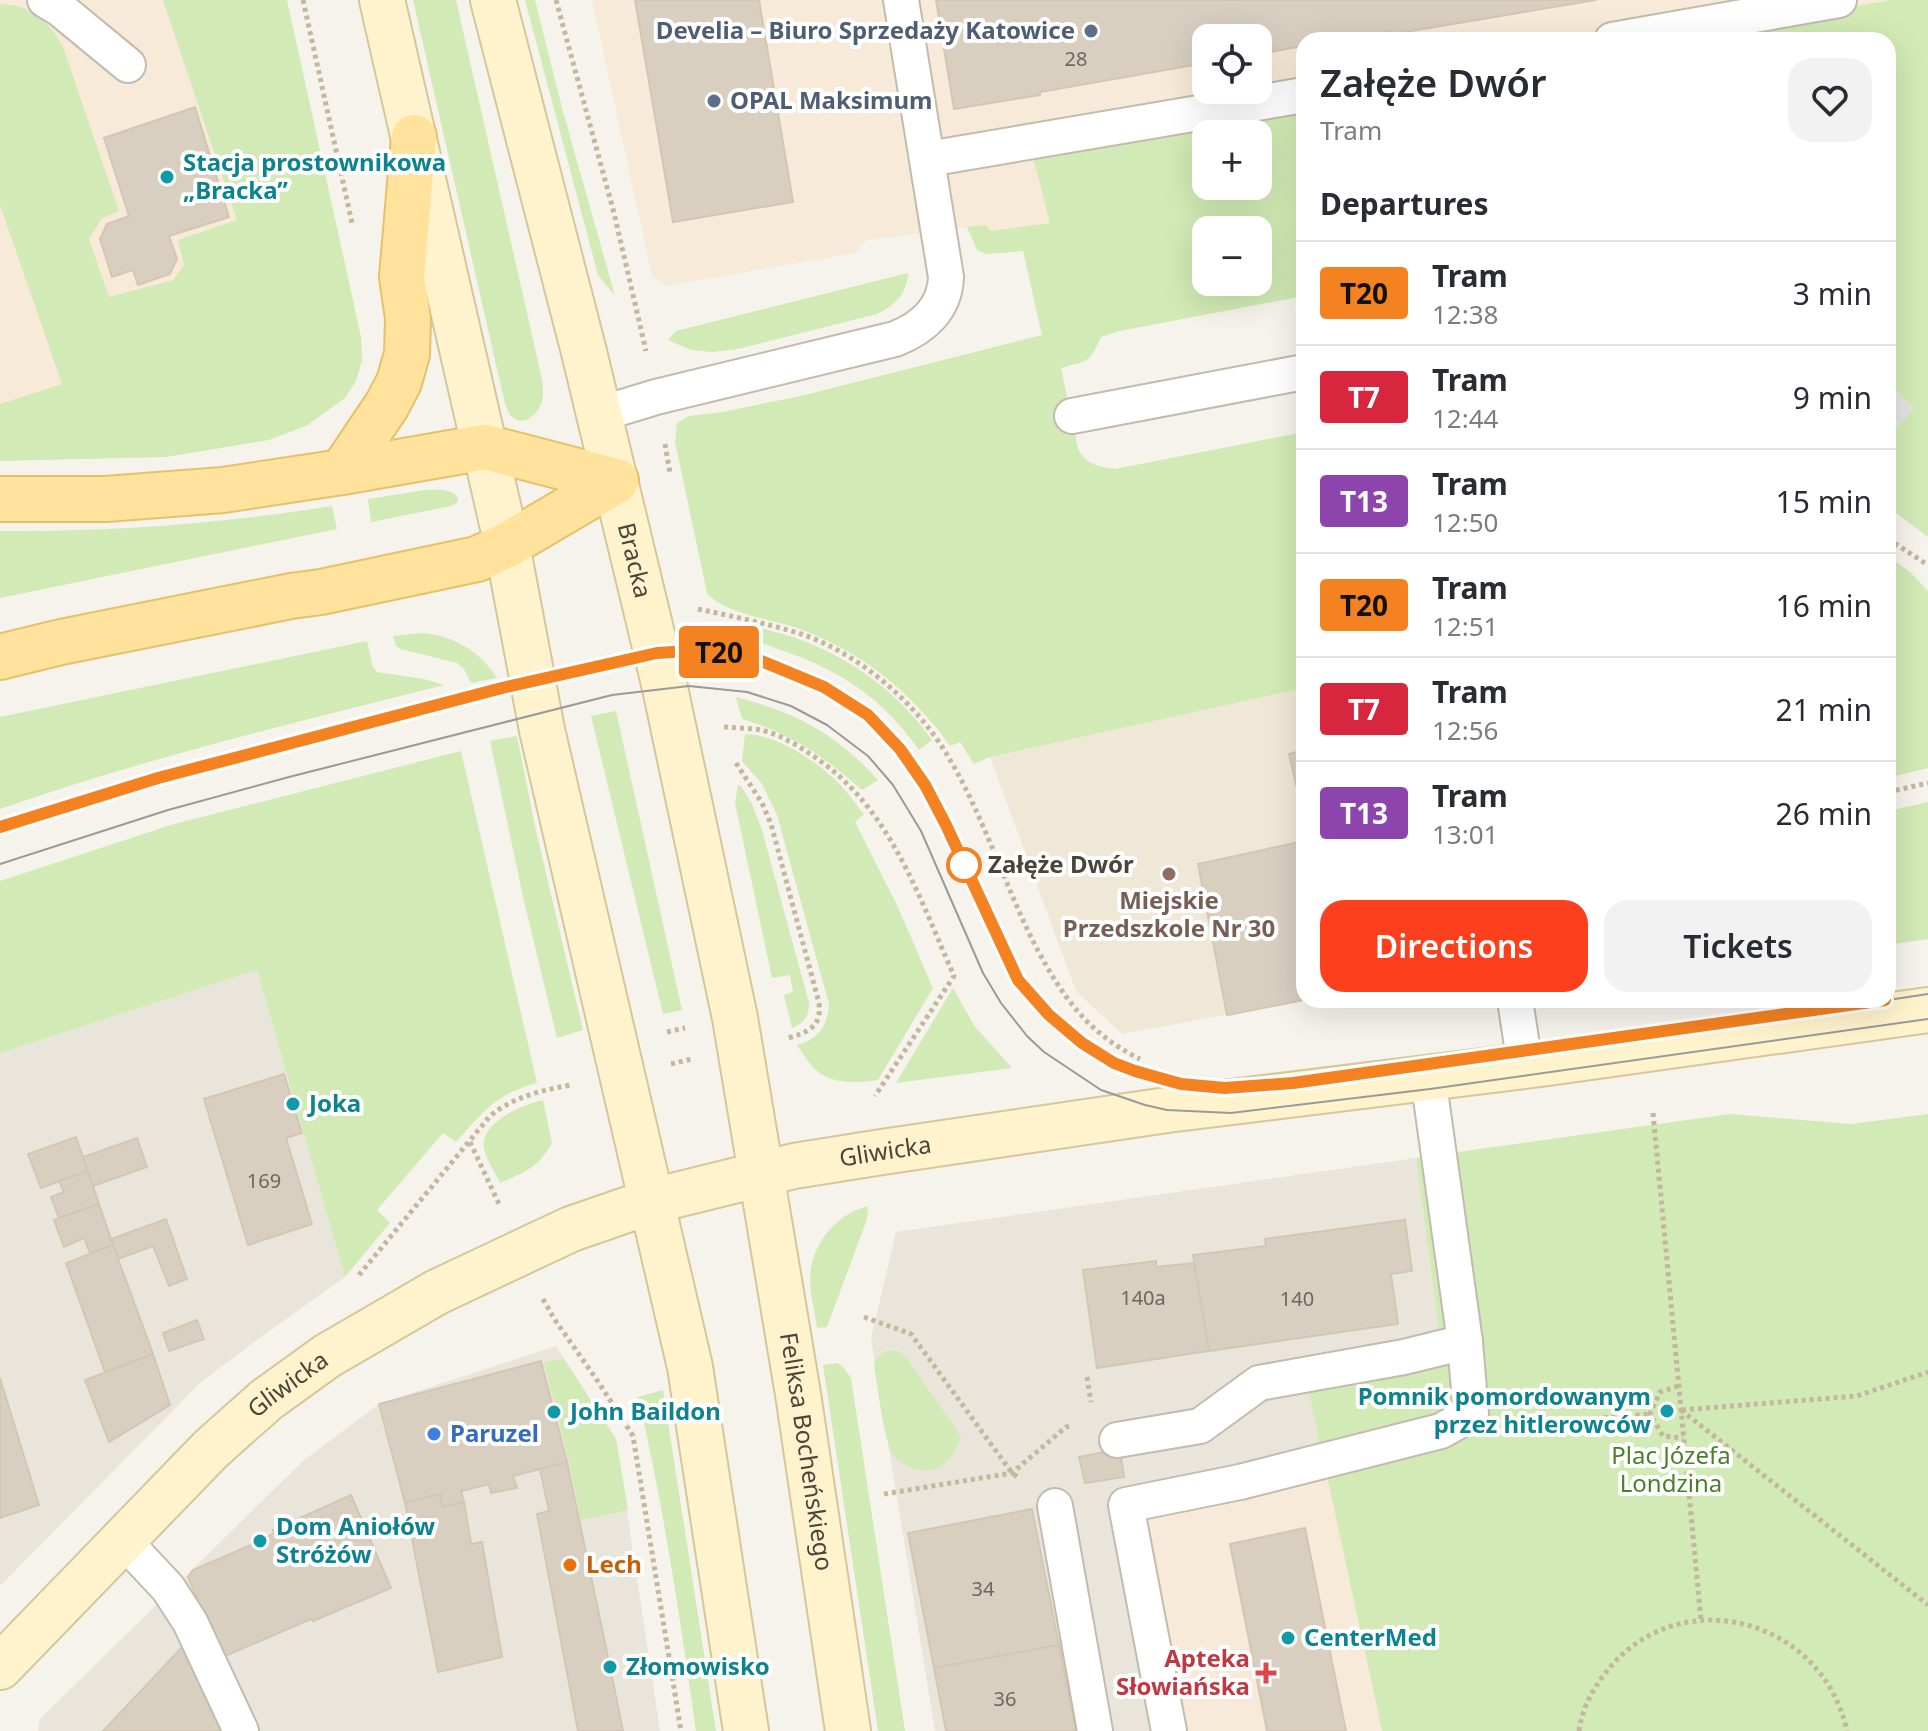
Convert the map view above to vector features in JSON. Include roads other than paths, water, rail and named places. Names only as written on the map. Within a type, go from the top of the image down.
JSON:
[{"type":"main road","points":[[382,0],[507,545],[542,730],[690,1367],[746,1731]]},
{"type":"main road","name":"Bracka","points":[[493,0],[600,414],[672,716],[735,1018],[761,1173]]},
{"type":"main road","points":[[342,472],[387,405],[399,382],[407,354],[408,318],[402,277],[414,137]]},
{"type":"main road","points":[[0,499],[106,499],[209,492],[485,447],[616,481]]},
{"type":"main road","points":[[0,657],[61,642],[477,559],[507,545],[616,481]]},
{"type":"main road","name":"Gliwicka","points":[[0,1667],[211,1449],[266,1400],[327,1356],[437,1292],[571,1229],[652,1201],[808,1163],[1167,1110],[1928,1010]]},
{"type":"main road","name":"Feliksa Bocheńskiego","points":[[761,1173],[798,1394],[848,1731]]},
{"type":"lane","points":[[45,0],[128,65]]},
{"type":"lane","points":[[600,414],[656,397],[895,339],[920,327],[931,316],[946,287],[946,277],[901,0]]},
{"type":"lane","points":[[1657,32],[1839,0]]},
{"type":"lane","points":[[928,159],[1296,96]]},
{"type":"lane","points":[[1072,416],[1296,374]]},
{"type":"lane","points":[[1516,1008],[1525,1065]]},
{"type":"lane","points":[[1169,1731],[1126,1505],[1240,1482],[1441,1431],[1471,1414],[1465,1342],[1428,1077]]},
{"type":"lane","points":[[1117,1440],[1200,1426],[1259,1383],[1404,1357],[1465,1342]]},
{"type":"lane","points":[[1055,1506],[1095,1731]]},
{"type":"lane","points":[[123,1540],[168,1588],[190,1622],[241,1731]]},
{"type":"tram line","points":[[0,827],[158,778],[528,682],[657,653],[706,650],[759,660],[824,687],[868,715],[900,749],[925,785],[1018,980],[1049,1015],[1082,1043],[1114,1063],[1135,1071],[1181,1084],[1225,1088],[1293,1083],[1828,1008]]},
{"type":"tram line","name":"T20","points":[[0,827],[158,778],[463,698],[657,653],[706,650],[759,660],[824,687],[868,715],[900,749],[925,785],[1018,980],[1049,1015],[1082,1043],[1114,1063],[1145,1076],[1181,1084],[1225,1088],[1293,1083],[1828,1008]]},
{"type":"tram line","points":[[0,864],[168,810],[289,777],[612,695],[689,686],[747,692],[791,706],[827,725],[868,756],[893,785],[921,831],[983,973],[1001,1003],[1027,1036],[1044,1052],[1101,1090],[1145,1105],[1167,1110],[1231,1113],[1430,1089],[1928,1019]]},
{"type":"tram line","points":[[1896,999],[1928,994]]},
{"type":"place","name":"Develia – Biuro Sprzedaży Katowice","points":[[1091,31]]},
{"type":"place","name":"OPAL Maksimum","points":[[714,101]]},
{"type":"place","name":"Stacja prostownikowa „Bracka”","points":[[167,177]]},
{"type":"place","name":"Załęże Dwór","points":[[964,865]]},
{"type":"place","name":"Miejskie Przedszkole Nr 30","points":[[1169,874]]},
{"type":"place","name":"Joka","points":[[293,1104]]},
{"type":"place","name":"Pomnik pomordowanym przez hitlerowców","points":[[1667,1411]]},
{"type":"place","name":"John Baildon","points":[[554,1412]]},
{"type":"place","name":"Paruzel","points":[[434,1434]]},
{"type":"place","name":"Dom Aniołów Stróżów","points":[[260,1541]]},
{"type":"place","name":"Lech","points":[[570,1565]]},
{"type":"place","name":"CenterMed","points":[[1288,1638]]},
{"type":"place","name":"Złomowisko","points":[[610,1667]]},
{"type":"place","name":"Apteka Słowiańska","points":[[1266,1673]]},
{"type":"park label","name":"Plac Józefa Londzina","points":[[1671,1470]]}]
